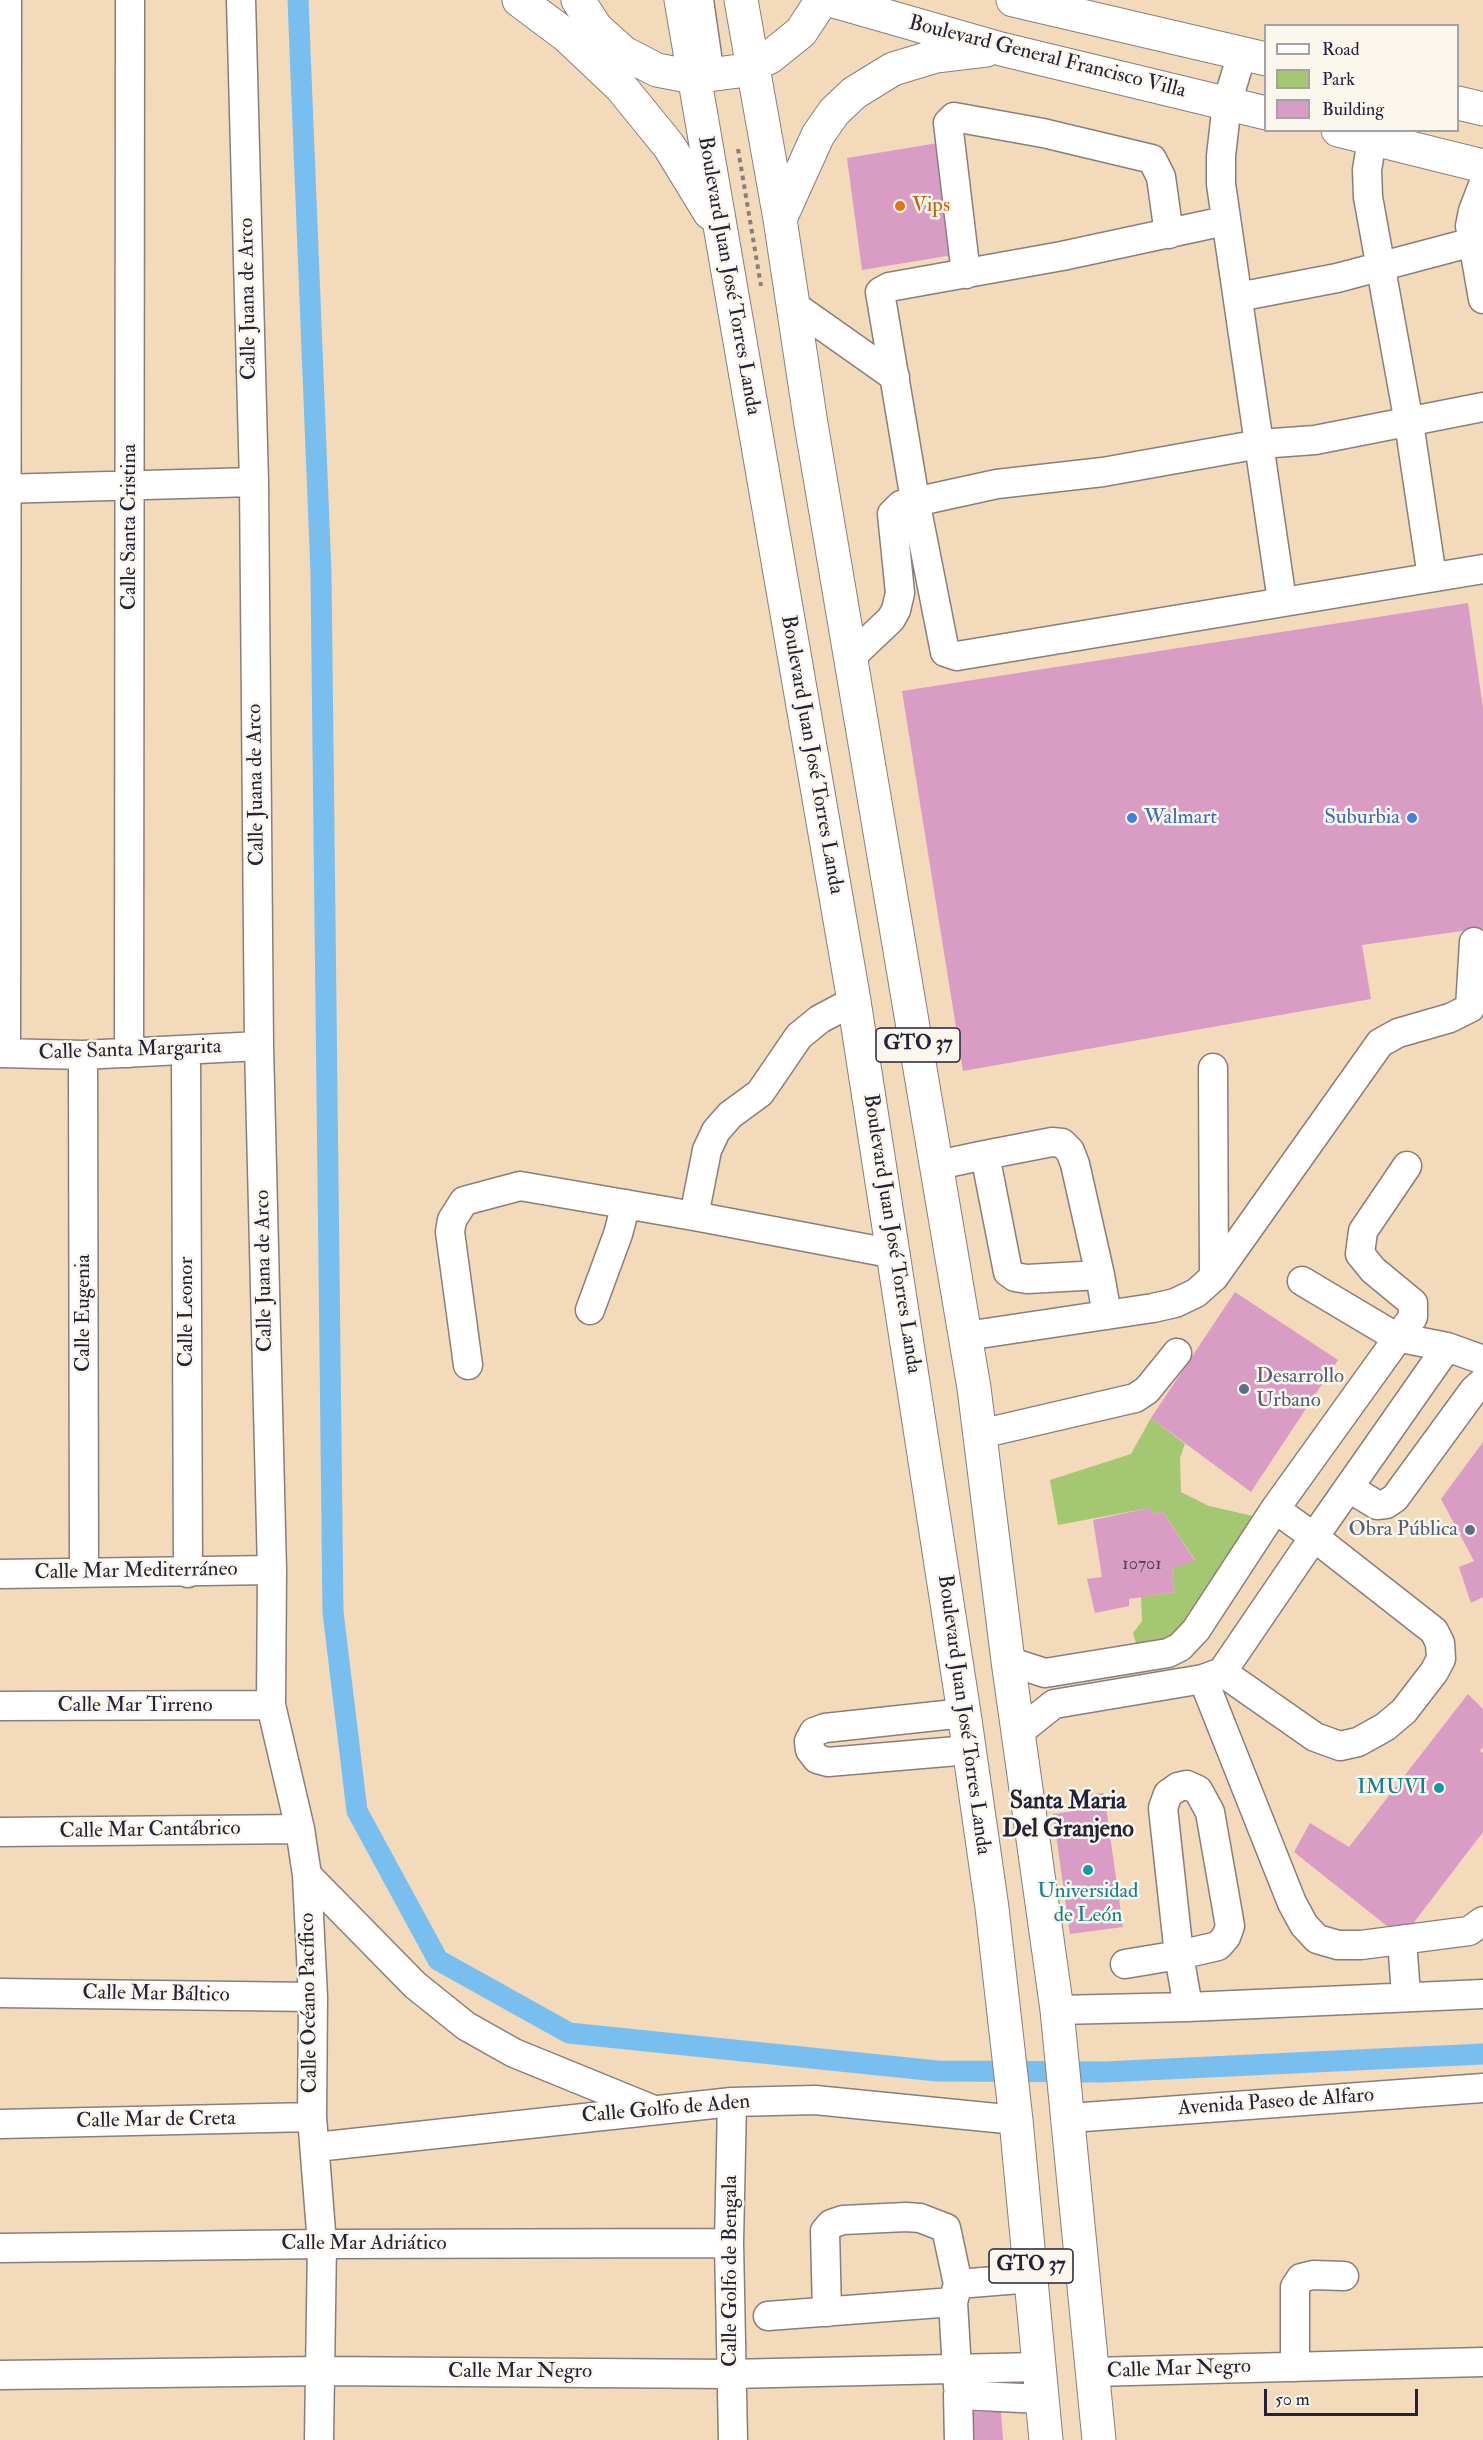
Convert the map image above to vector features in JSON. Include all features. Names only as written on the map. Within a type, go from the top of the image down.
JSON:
[{"type":"main road","points":[[519,0],[595,60],[640,109],[689,177],[723,240]]},
{"type":"main road","points":[[578,0],[596,28],[624,53],[657,70],[702,76],[752,66],[786,46],[801,32],[822,0]]},
{"type":"main road","name":"Boulevard Juan José Torres Landa","points":[[681,0],[702,76],[723,240],[854,1001],[895,1254],[948,1714],[1005,2029],[1015,2106],[1046,2440]]},
{"type":"main road","name":"GTO 37","points":[[741,0],[780,219],[966,1336],[1058,2019],[1068,2103],[1099,2440]]},
{"type":"main road","name":"Boulevard General Francisco Villa","points":[[830,0],[1001,49],[1264,113]]},
{"type":"main road","points":[[1013,0],[1103,10],[1254,56]]},
{"type":"main road","points":[[780,219],[818,135],[834,112],[854,93],[874,78],[915,62],[947,54],[1001,49]]},
{"type":"main road","points":[[1459,103],[1483,109]]},
{"type":"main road","points":[[1346,132],[1483,166]]},
{"type":"street","points":[[3,1053],[3,489],[7,0]]},
{"type":"street","name":"Calle Santa Cristina","points":[[129,1053],[130,0]]},
{"type":"street","name":"Calle Juana de Arco","points":[[241,0],[254,482],[259,1046],[272,1570]]},
{"type":"street","points":[[699,0],[702,76]]},
{"type":"street","points":[[1254,56],[1227,104],[1221,156],[1225,221],[1282,601]]},
{"type":"street","points":[[966,274],[948,123],[954,117],[1043,133],[1152,159],[1161,177],[1169,234]]},
{"type":"street","points":[[1372,139],[1366,184],[1409,423],[1432,577]]},
{"type":"street","points":[[1483,185],[1470,226],[1483,299]]},
{"type":"street","points":[[1225,221],[966,274],[889,287],[880,292],[915,500],[945,652],[951,655],[1432,577],[1482,576]]},
{"type":"street","points":[[1238,297],[1307,285],[1473,242]]},
{"type":"street","points":[[793,305],[895,377]]},
{"type":"street","points":[[852,656],[891,620],[896,610],[900,593],[892,514],[901,505],[915,500],[998,484],[1103,472],[1260,444],[1315,440],[1483,407]]},
{"type":"street","points":[[3,489],[254,482]]},
{"type":"street","points":[[966,1336],[1175,1303],[1196,1293],[1214,1277],[1380,1043],[1398,1033],[1450,1018],[1470,1008],[1474,942]]},
{"type":"street","points":[[694,1216],[707,1150],[716,1131],[730,1115],[760,1093],[799,1036],[820,1019],[854,1001]]},
{"type":"street","name":"Calle Santa Margarita","points":[[3,1053],[83,1055],[259,1046]]},
{"type":"street","name":"Calle Leonor","points":[[186,1051],[188,1573]]},
{"type":"street","name":"Calle Eugenia","points":[[83,1055],[84,1572]]},
{"type":"street","points":[[1213,1068],[1214,1277]]},
{"type":"street","points":[[938,1165],[1052,1142],[1062,1143],[1070,1151],[1075,1164],[1107,1315]]},
{"type":"street","points":[[985,1155],[1008,1272],[1015,1277],[1027,1279],[1100,1275]]},
{"type":"street","points":[[1008,1661],[1045,1673],[1168,1653],[1180,1647],[1196,1630],[1275,1509],[1396,1337],[1413,1317],[1413,1303],[1373,1270],[1360,1254],[1364,1231],[1407,1166]]},
{"type":"street","points":[[468,1365],[450,1232],[452,1220],[464,1201],[520,1186],[895,1254]]},
{"type":"street","points":[[590,1310],[618,1234],[626,1204]]},
{"type":"street","points":[[1302,1281],[1396,1337],[1446,1347],[1483,1360]]},
{"type":"street","points":[[1213,1675],[1349,1488],[1446,1347]]},
{"type":"street","points":[[980,1434],[1135,1398],[1147,1390],[1177,1353]]},
{"type":"street","points":[[1349,1488],[1377,1505],[1386,1504],[1395,1498],[1474,1390],[1483,1382]]},
{"type":"street","points":[[1019,1732],[1054,1704],[1213,1675],[1315,1737],[1340,1746],[1358,1742],[1386,1727],[1404,1711],[1434,1672],[1441,1659],[1440,1643],[1434,1631],[1275,1509]]},
{"type":"street","name":"Calle Mar Mediterráneo","points":[[0,1574],[272,1570]]},
{"type":"street","name":"Calle Océano Pacífico","points":[[272,1570],[271,1705],[300,1829],[307,1875],[313,1997],[312,2117],[322,2244],[319,2440]]},
{"type":"street","points":[[1213,1675],[1292,1903],[1304,1925],[1317,1939],[1338,1945],[1402,1940],[1469,1931],[1483,1921]]},
{"type":"street","name":"Calle Mar Tirreno","points":[[0,1706],[271,1705]]},
{"type":"street","points":[[948,1714],[825,1728],[814,1732],[809,1741],[810,1750],[817,1759],[828,1762],[954,1752]]},
{"type":"street","points":[[1125,1964],[1179,1956],[1218,1946],[1227,1937],[1230,1926],[1210,1812],[1198,1790],[1187,1785],[1178,1787],[1168,1794],[1163,1808],[1179,1956],[1188,2007]]},
{"type":"street","name":"Calle Mar Cantábrico","points":[[0,1832],[300,1829]]},
{"type":"street","points":[[307,1875],[415,1984],[466,2026],[514,2053],[654,2110]]},
{"type":"street","points":[[1402,1940],[1406,1995]]},
{"type":"street","name":"Calle Mar Báltico","points":[[0,1993],[313,1997]]},
{"type":"street","points":[[1058,2019],[1188,2007],[1406,1995],[1483,1994]]},
{"type":"street","name":"Avenida Paseo de Alfaro","points":[[1068,2103],[1483,2088]]},
{"type":"street","name":"Calle Golfo de Aden","points":[[316,2147],[732,2102],[815,2100],[1015,2106]]},
{"type":"street","name":"Calle Golfo de Bengala","points":[[732,2102],[729,2243],[733,2440]]},
{"type":"street","name":"Calle Mar de Creta","points":[[0,2124],[312,2117]]},
{"type":"street","points":[[826,2312],[825,2231],[831,2224],[843,2220],[906,2217],[920,2218],[946,2228],[956,2293],[959,2440]]},
{"type":"street","name":"Calle Mar Adriático","points":[[0,2248],[729,2243]]},
{"type":"street","points":[[1295,2367],[1295,2287],[1301,2278],[1313,2275],[1344,2276]]},
{"type":"street","points":[[768,2316],[826,2312],[956,2293],[1032,2278]]},
{"type":"street","name":"Calle Mar Negro","points":[[1091,2372],[1483,2362]]},
{"type":"street","name":"Calle Mar Negro","points":[[0,2375],[319,2371],[730,2374],[957,2382],[1039,2367]]},
{"type":"street","points":[[957,2382],[1042,2398]]},
{"type":"green space","points":[[1151,1418],[1185,1444],[1180,1458],[1181,1492],[1209,1506],[1262,1518],[1188,1639],[1137,1647],[1133,1633],[1142,1621],[1141,1597],[1174,1592],[1172,1569],[1195,1560],[1163,1512],[1154,1514],[1149,1508],[1058,1525],[1050,1480],[1131,1454]]},
{"type":"building","name":"Vips","points":[[938,143],[953,255],[862,270],[847,158]]},
{"type":"building","name":"Walmart","points":[[1468,603],[1483,708],[1483,928],[1362,945],[1371,999],[963,1071],[902,691]]},
{"type":"building","name":"Desarrollo Urbano","points":[[1235,1292],[1338,1360],[1251,1492],[1151,1418]]},
{"type":"building","name":"Obra Pública","points":[[1483,1442],[1483,1597],[1471,1603],[1459,1567],[1474,1561],[1441,1499]]},
{"type":"building","points":[[1149,1508],[1154,1514],[1163,1512],[1195,1561],[1172,1569],[1174,1592],[1129,1599],[1129,1606],[1095,1613],[1087,1579],[1102,1577],[1093,1520]]},
{"type":"building","name":"IMUVI","points":[[1468,1694],[1483,1709],[1483,1747],[1480,1751],[1483,1753],[1483,1832],[1402,1938],[1294,1852],[1310,1823],[1349,1847]]},
{"type":"building","name":"Universidad de León","points":[[1104,1793],[1123,1927],[1070,1934],[1053,1814],[1074,1811],[1072,1797]]},
{"type":"building","points":[[1001,2411],[1003,2440],[944,2440],[943,2414]]},
{"type":"waterway","points":[[298,0],[321,573],[333,1612],[357,1811],[438,1960],[569,2033],[937,2071],[1104,2072],[1483,2054]]},
{"type":"place","name":"Vips","points":[[900,206]]},
{"type":"place","name":"Walmart","points":[[1132,818]]},
{"type":"place","name":"Suburbia","points":[[1412,818]]},
{"type":"place","name":"Desarrollo Urbano","points":[[1244,1389]]},
{"type":"place","name":"Obra Pública","points":[[1470,1530]]},
{"type":"place","name":"IMUVI","points":[[1439,1788]]},
{"type":"place","name":"Universidad de León","points":[[1088,1870]]},
{"type":"district","name":"Santa Maria Del Granjeno","points":[[1068,1817]]}]
